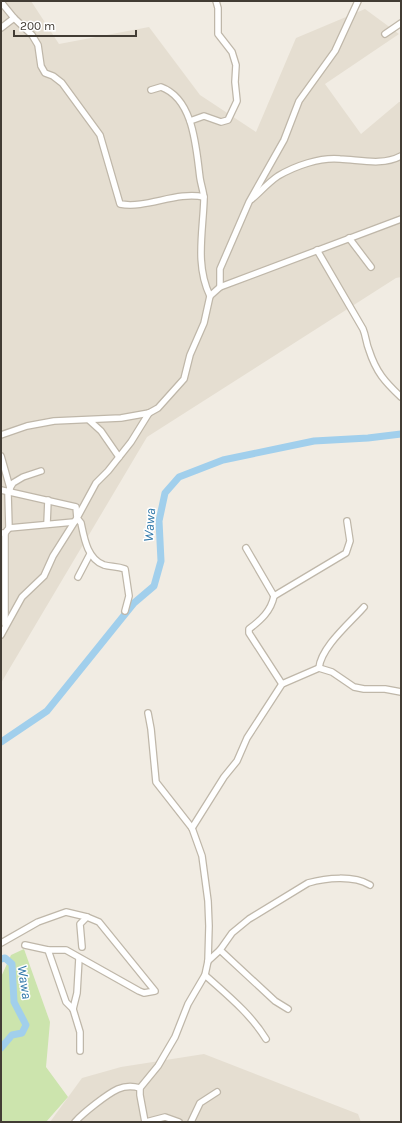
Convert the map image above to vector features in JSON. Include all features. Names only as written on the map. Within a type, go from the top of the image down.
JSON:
[{"type":"street","points":[[190,121],[204,116],[221,122],[228,120],[237,100],[235,59],[218,34],[218,8],[216,1]]},
{"type":"street","points":[[220,287],[220,269],[249,202],[284,140],[299,101],[335,51],[358,1]]},
{"type":"street","points":[[1,2],[14,18],[32,35],[38,45],[41,66],[45,73],[53,76],[62,83],[100,135],[120,204],[127,206],[146,204],[169,198],[204,197]]},
{"type":"street","points":[[1,28],[14,18]]},
{"type":"street","points":[[385,34],[401,24]]},
{"type":"street","points":[[151,90],[161,87],[168,90],[184,107],[190,121],[204,197],[200,239],[202,270],[210,296]]},
{"type":"street","points":[[249,202],[277,177],[295,168],[320,161],[338,159],[385,162],[401,156]]},
{"type":"street","points":[[1,435],[27,426],[54,421],[90,421],[121,418],[148,413],[166,402],[184,379],[190,355],[204,323],[210,296],[220,287],[401,218]]},
{"type":"street","points":[[348,238],[371,267]]},
{"type":"street","points":[[317,250],[363,329],[367,339],[368,349],[383,380],[401,397]]},
{"type":"street","points":[[1,634],[22,597],[44,576],[53,556],[76,520],[96,483],[131,442],[148,413]]},
{"type":"street","points":[[90,421],[102,431],[119,457]]},
{"type":"street","points":[[1,456],[10,492]]},
{"type":"street","points":[[5,627],[5,531],[10,492],[14,483],[23,477],[41,470]]},
{"type":"street","points":[[1,490],[76,507],[76,520],[80,523],[90,554],[104,565],[118,566],[125,569],[129,596],[125,611]]},
{"type":"street","points":[[47,524],[48,500]]},
{"type":"street","points":[[5,531],[76,520]]},
{"type":"street","points":[[282,684],[249,634],[249,629],[262,619],[269,610],[274,596],[346,553],[350,541],[347,521]]},
{"type":"street","points":[[246,548],[274,596]]},
{"type":"street","points":[[78,577],[90,554]]},
{"type":"street","points":[[319,668],[320,659],[326,649],[364,607]]},
{"type":"street","points":[[192,828],[224,777],[237,760],[251,731],[282,684],[319,668],[332,672],[354,687],[385,689],[401,692]]},
{"type":"street","points":[[148,713],[156,782],[192,828],[202,856],[208,901],[208,961],[204,975],[188,1004],[175,1037],[162,1060],[140,1088],[140,1096],[146,1122],[165,1117],[179,1122]]},
{"type":"street","points":[[208,961],[220,950],[232,933],[249,919],[308,883],[316,881],[349,879],[363,881],[370,885]]},
{"type":"street","points":[[1,943],[38,922],[66,912],[87,917],[99,922],[155,991],[144,993],[139,991],[66,950],[48,950],[25,945]]},
{"type":"street","points":[[82,947],[80,924],[87,917]]},
{"type":"street","points":[[48,950],[66,1002],[73,1009],[80,1032],[80,1050]]},
{"type":"street","points":[[220,950],[275,1001],[288,1009]]},
{"type":"street","points":[[73,1009],[77,993],[79,958]]},
{"type":"street","points":[[204,975],[239,1006],[258,1026],[266,1039]]},
{"type":"street","points":[[75,1122],[84,1111],[118,1089],[132,1086],[140,1088]]},
{"type":"street","points":[[191,1122],[200,1103],[217,1092]]},
{"type":"shaded area","points":[[1,1],[31,1],[59,44],[149,27],[200,95],[256,132],[296,38],[365,9],[399,34],[325,84],[361,134],[399,102],[401,102],[401,277],[396,278],[147,437],[1,683]]},
{"type":"shaded area","points":[[204,1054],[358,1114],[361,1122],[50,1122],[82,1078],[121,1067]]},
{"type":"green space","points":[[24,949],[50,1022],[46,1067],[68,1097],[46,1122],[1,1122],[1,977],[11,955]]},
{"type":"waterway","name":"Wawa","points":[[1,742],[47,711],[134,603],[154,586],[161,561],[159,521],[165,493],[179,477],[223,460],[314,441],[368,438],[401,434]]},
{"type":"waterway","name":"Wawa","points":[[1,959],[5,958],[12,964],[14,1002],[26,1025],[22,1033],[12,1035],[1,1048]]}]
